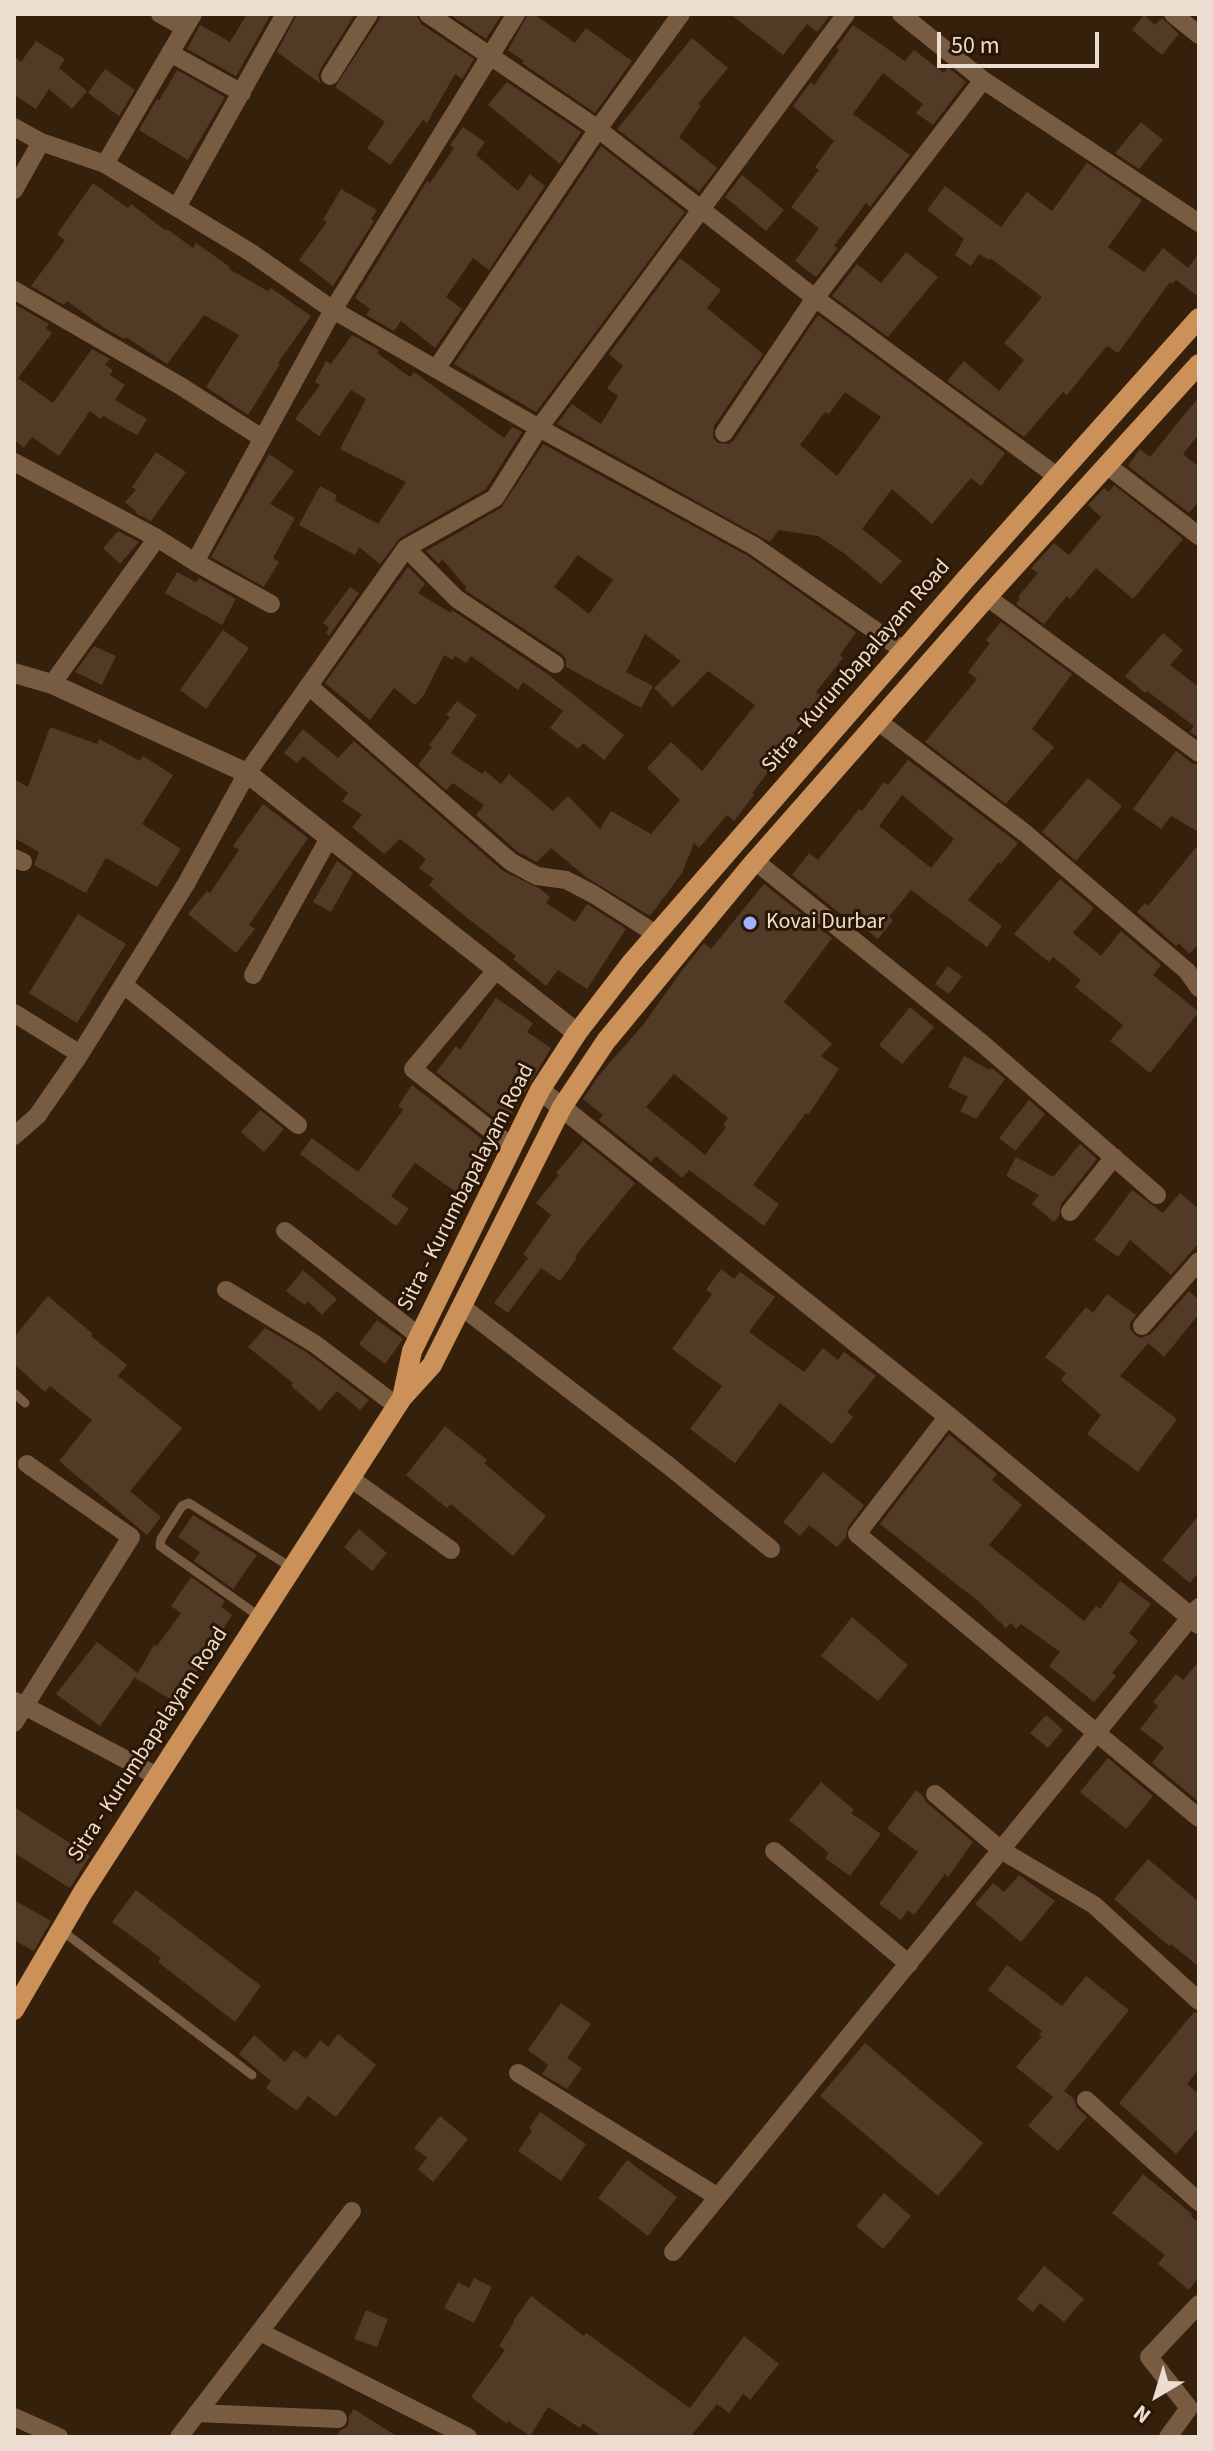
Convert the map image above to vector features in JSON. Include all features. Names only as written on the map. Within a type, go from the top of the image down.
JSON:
[{"type":"main road","name":"Sitra - Kurumbapalayam Road","points":[[14,2010],[157,1776],[400,1402],[412,1351],[419,1336],[540,1090],[577,1033],[631,963],[903,650],[1199,318]]},
{"type":"main road","points":[[400,1402],[432,1365],[562,1107],[606,1041],[755,861],[987,597],[1199,364]]},
{"type":"street","points":[[105,164],[189,21],[160,14]]},
{"type":"street","points":[[177,207],[285,14]]},
{"type":"street","points":[[330,76],[369,14]]},
{"type":"street","points":[[428,14],[598,129],[815,298],[1058,477]]},
{"type":"street","points":[[195,562],[333,310],[516,14]]},
{"type":"street","points":[[436,369],[598,129],[681,14]]},
{"type":"street","points":[[14,1136],[37,1116],[80,1054],[186,884],[247,773],[406,548],[495,498],[539,428],[846,14]]},
{"type":"street","points":[[901,14],[983,80],[1199,223]]},
{"type":"street","points":[[1173,14],[1199,35]]},
{"type":"street","points":[[170,53],[242,93]]},
{"type":"street","points":[[724,433],[815,298],[983,80]]},
{"type":"street","points":[[14,127],[41,142],[105,164],[250,252],[333,310],[754,546],[903,650]]},
{"type":"street","points":[[14,190],[41,142]]},
{"type":"street","points":[[14,290],[179,385],[262,438]]},
{"type":"street","points":[[14,462],[157,538],[271,604]]},
{"type":"street","points":[[1108,466],[1199,536]]},
{"type":"street","points":[[52,684],[157,538]]},
{"type":"street","points":[[406,548],[457,599],[555,664]]},
{"type":"street","points":[[987,597],[1199,753]]},
{"type":"street","points":[[14,673],[52,684],[247,773],[577,1033]]},
{"type":"street","points":[[310,687],[511,862],[537,876],[566,880],[656,934]]},
{"type":"street","points":[[879,722],[1025,833],[1187,971],[1199,988]]},
{"type":"street","points":[[253,975],[329,838]]},
{"type":"street","points":[[755,861],[983,1044],[1157,1195]]},
{"type":"street","points":[[497,969],[413,1069],[512,1147]]},
{"type":"street","points":[[124,985],[298,1125]]},
{"type":"street","points":[[14,1013],[80,1054]]},
{"type":"street","points":[[540,1090],[1196,1616],[1096,1733],[673,2252]]},
{"type":"street","points":[[1070,1212],[1114,1157]]},
{"type":"street","points":[[285,1231],[419,1336]]},
{"type":"street","points":[[1142,1326],[1199,1261]]},
{"type":"street","points":[[226,1290],[315,1344],[400,1402]]},
{"type":"street","points":[[462,1307],[771,1549]]},
{"type":"street","points":[[948,1416],[857,1534],[1199,1818]]},
{"type":"street","points":[[14,1723],[20,1703],[131,1537],[27,1464]]},
{"type":"street","points":[[350,1478],[451,1550]]},
{"type":"street","points":[[20,1703],[157,1776]]},
{"type":"street","points":[[935,1794],[1001,1850],[1094,1905],[1199,2001]]},
{"type":"street","points":[[774,1851],[909,1964]]},
{"type":"street","points":[[518,2073],[718,2197]]},
{"type":"street","points":[[1086,2100],[1199,2202]]},
{"type":"street","points":[[179,2437],[352,2211]]},
{"type":"street","points":[[1168,2437],[1189,2408],[1149,2357],[1199,2304]]},
{"type":"street","points":[[260,2332],[468,2437]]},
{"type":"street","points":[[197,2413],[338,2419]]},
{"type":"street","points":[[14,2417],[59,2437]]},
{"type":"lane","points":[[14,1393],[25,1403]]},
{"type":"lane","points":[[260,1617],[160,1546],[161,1539],[182,1506],[189,1503],[292,1568]]},
{"type":"lane","points":[[61,1930],[252,2075]]},
{"type":"building","points":[[247,14],[271,14],[236,76],[187,49],[200,25],[230,42]]},
{"type":"building","points":[[297,14],[355,14],[320,70],[318,76],[321,84],[277,52]]},
{"type":"building","points":[[381,14],[416,14],[421,24],[474,59],[462,79],[455,74],[427,123],[423,120],[390,165],[367,148],[385,122],[335,87]]},
{"type":"building","points":[[449,14],[502,14],[486,39]]},
{"type":"building","points":[[528,14],[534,14],[575,43],[586,28],[632,61],[595,113],[508,50]]},
{"type":"building","points":[[730,14],[831,14],[817,32],[807,24],[783,55]]},
{"type":"building","points":[[1144,15],[1155,25],[1162,18],[1179,34],[1162,55],[1132,30]]},
{"type":"building","points":[[853,25],[905,61],[914,50],[944,73],[948,67],[966,82],[933,125],[916,113],[923,104],[883,73],[853,114],[910,155],[870,207],[866,203],[834,246],[838,248],[816,277],[795,261],[819,228],[791,207],[819,170],[815,167],[834,141],[793,106],[811,82],[814,85]]},
{"type":"building","points":[[692,38],[728,68],[698,104],[701,106],[679,137],[717,168],[699,192],[617,129]]},
{"type":"building","points":[[36,41],[65,59],[59,68],[87,91],[72,109],[49,89],[36,109],[14,95],[14,56],[21,62]]},
{"type":"building","points":[[105,69],[135,90],[119,116],[88,93]]},
{"type":"building","points":[[177,70],[225,97],[188,160],[139,130]]},
{"type":"building","points":[[507,82],[581,132],[560,164],[488,105]]},
{"type":"building","points":[[1141,122],[1163,140],[1139,169],[1115,153]]},
{"type":"building","points":[[463,127],[485,142],[476,155],[518,191],[530,174],[545,186],[489,270],[473,258],[446,297],[462,309],[435,348],[401,321],[394,331],[366,315],[370,309],[355,298],[427,181],[430,183],[454,148],[450,145]]},
{"type":"building","points":[[601,146],[685,212],[536,412],[454,364]]},
{"type":"building","points":[[1087,163],[1142,200],[1108,247],[1144,272],[1163,248],[1188,268],[1199,253],[1199,297],[1176,280],[1172,284],[1170,282],[1118,353],[1107,346],[1067,395],[1063,392],[1024,437],[947,381],[964,361],[999,391],[1024,360],[1004,343],[1042,297],[990,258],[979,254],[971,266],[955,255],[964,239],[927,210],[945,186],[1001,227],[1027,192],[1052,211]]},
{"type":"building","points":[[742,175],[784,210],[766,231],[725,197]]},
{"type":"building","points":[[93,183],[128,208],[131,204],[193,248],[196,243],[229,269],[268,291],[271,288],[311,316],[278,363],[248,415],[206,387],[239,335],[204,315],[167,364],[126,337],[124,339],[103,327],[67,301],[64,305],[31,286],[65,240],[57,234]]},
{"type":"building","points":[[341,189],[377,210],[371,219],[374,221],[333,286],[299,260],[327,222],[323,220]]},
{"type":"building","points":[[906,252],[938,277],[888,337],[832,296],[857,264],[881,283]]},
{"type":"building","points":[[680,258],[721,290],[707,308],[763,354],[714,426],[713,438],[718,443],[729,444],[734,440],[818,315],[1005,453],[981,486],[971,478],[932,524],[892,489],[862,529],[902,561],[881,584],[818,536],[779,530],[770,542],[557,424],[572,404],[601,424],[618,396],[607,388],[623,366],[609,354]],"holes":[[[845,392],[881,417],[837,476],[800,445]]]},
{"type":"building","points":[[16,305],[49,324],[46,328],[52,333],[18,378],[53,403],[92,349],[110,359],[105,365],[113,370],[110,375],[125,385],[115,400],[147,419],[137,435],[90,411],[59,456],[32,437],[24,448],[14,440]]},
{"type":"building","points":[[352,335],[379,350],[377,353],[410,377],[414,372],[504,438],[512,427],[522,432],[486,489],[400,538],[380,564],[359,547],[355,555],[299,525],[320,486],[337,495],[335,501],[378,524],[406,482],[340,449],[366,399],[351,390],[319,436],[295,419],[320,385],[315,382],[326,361],[331,364]]},
{"type":"building","points":[[1199,397],[1199,434],[1183,454],[1199,467],[1199,501],[1189,513],[1128,466],[1140,449],[1150,457]]},
{"type":"building","points":[[543,444],[748,556],[856,632],[840,655],[843,658],[816,692],[822,697],[769,765],[772,767],[752,793],[754,795],[734,821],[727,815],[699,848],[694,843],[682,873],[650,916],[586,877],[551,848],[537,862],[518,852],[476,815],[484,805],[453,783],[446,790],[418,765],[432,747],[429,745],[450,717],[446,715],[457,701],[477,715],[451,753],[482,774],[485,771],[501,784],[509,774],[553,811],[568,796],[600,829],[611,811],[651,834],[680,800],[647,768],[671,742],[702,771],[755,705],[708,671],[673,707],[654,688],[681,661],[645,634],[626,672],[653,686],[641,708],[566,667],[562,654],[465,590],[466,587],[442,559],[439,564],[426,551],[501,508]],"holes":[[[578,555],[613,580],[589,614],[554,587]]]},
{"type":"building","points":[[156,452],[186,472],[151,521],[135,513],[125,502],[136,490],[132,487]]},
{"type":"building","points":[[269,454],[294,471],[270,504],[295,518],[273,558],[279,562],[264,587],[211,557]]},
{"type":"building","points":[[1114,485],[1183,539],[1133,599],[1096,568],[1044,624],[1016,604],[1020,599],[1018,597],[1038,573],[1031,568],[1054,543],[1069,555],[1101,517],[1088,505],[1104,488],[1109,492]]},
{"type":"building","points":[[118,531],[139,542],[120,564],[103,548]]},
{"type":"building","points":[[408,567],[425,584],[418,593],[451,613],[452,610],[546,673],[624,735],[604,760],[583,743],[578,749],[550,728],[563,711],[523,682],[518,690],[471,656],[466,663],[455,656],[453,660],[444,655],[424,695],[415,705],[394,688],[370,720],[325,683]]},
{"type":"building","points":[[177,572],[196,582],[199,578],[236,599],[222,625],[165,593]]},
{"type":"building","points":[[350,587],[359,593],[329,636],[326,633],[329,628],[323,623]]},
{"type":"building","points":[[1001,622],[1072,674],[1032,729],[1054,747],[1006,804],[925,742],[977,679],[968,672],[990,643],[986,640]]},
{"type":"building","points":[[223,630],[249,648],[206,709],[180,690]]},
{"type":"building","points":[[1163,633],[1183,650],[1170,665],[1199,687],[1199,738],[1190,732],[1194,726],[1125,676]]},
{"type":"building","points":[[94,646],[116,656],[102,685],[75,672]]},
{"type":"building","points":[[50,727],[97,744],[99,739],[140,761],[143,756],[173,775],[142,824],[181,849],[157,887],[106,858],[86,893],[34,865],[39,852],[14,838],[14,779],[28,787]]},
{"type":"building","points":[[303,729],[338,758],[354,741],[503,871],[539,888],[550,897],[546,903],[575,922],[587,904],[626,929],[587,989],[558,970],[546,986],[513,959],[516,956],[429,885],[434,879],[419,868],[426,859],[400,839],[384,854],[352,827],[362,815],[342,801],[348,793],[303,756],[297,763],[284,753]]},
{"type":"building","points":[[1176,751],[1199,765],[1199,832],[1171,816],[1161,829],[1133,809]]},
{"type":"building","points":[[908,760],[1018,843],[968,900],[1002,926],[987,947],[911,890],[889,917],[893,920],[878,939],[849,916],[847,919],[792,875],[809,853],[818,860],[884,782],[888,785]],"holes":[[[902,795],[954,839],[931,868],[879,826]]]},
{"type":"building","points":[[1088,778],[1122,806],[1076,861],[1042,832]]},
{"type":"building","points":[[263,804],[308,838],[249,925],[255,929],[236,953],[188,914],[207,891],[210,893],[239,850],[233,846]]},
{"type":"building","points":[[1199,844],[1199,944],[1189,954],[1137,912],[1145,903],[1148,906]]},
{"type":"building","points":[[337,861],[353,873],[331,912],[313,902]]},
{"type":"building","points":[[1060,879],[1094,908],[1073,933],[1101,956],[1121,931],[1161,965],[1153,975],[1199,1012],[1150,1073],[1110,1041],[1123,1025],[1075,987],[1081,980],[1053,957],[1049,962],[1014,934]]},
{"type":"building","points":[[764,884],[832,938],[784,1002],[832,1044],[821,1056],[839,1069],[808,1115],[806,1113],[753,1185],[779,1204],[764,1226],[689,1170],[682,1178],[656,1156],[651,1162],[599,1120],[603,1115],[583,1099],[704,943],[711,949]],"holes":[[[674,1074],[728,1118],[723,1125],[726,1127],[705,1155],[646,1107]]]},
{"type":"building","points":[[78,914],[126,944],[77,1023],[29,993]]},
{"type":"building","points":[[948,966],[962,976],[949,994],[935,984]]},
{"type":"building","points":[[496,998],[533,1023],[527,1032],[551,1048],[505,1126],[436,1072],[456,1046],[460,1050]]},
{"type":"building","points":[[910,1007],[934,1027],[902,1064],[879,1045]]},
{"type":"building","points":[[964,1056],[990,1070],[992,1068],[1005,1079],[976,1119],[960,1111],[968,1097],[948,1087]]},
{"type":"building","points":[[412,1085],[496,1150],[471,1185],[465,1181],[456,1192],[415,1163],[391,1196],[409,1209],[396,1226],[300,1154],[312,1138],[358,1172],[403,1110],[398,1106]]},
{"type":"building","points":[[1029,1100],[1045,1114],[1015,1151],[999,1138]]},
{"type":"building","points":[[260,1110],[284,1129],[264,1152],[241,1132]]},
{"type":"building","points":[[583,1141],[635,1183],[575,1256],[577,1258],[560,1281],[541,1268],[508,1313],[494,1303],[528,1258],[523,1254],[551,1215],[536,1203]]},
{"type":"building","points":[[1080,1144],[1097,1159],[1061,1204],[1059,1216],[1054,1222],[1032,1204],[1039,1195],[1006,1176],[1016,1157],[1053,1177]]},
{"type":"building","points":[[1132,1190],[1163,1213],[1180,1193],[1199,1209],[1199,1243],[1171,1275],[1130,1240],[1118,1257],[1094,1240]]},
{"type":"building","points":[[721,1269],[734,1279],[740,1272],[775,1297],[749,1332],[804,1372],[823,1348],[838,1360],[844,1352],[876,1376],[847,1412],[853,1417],[832,1444],[780,1403],[735,1463],[690,1429],[722,1386],[672,1349],[712,1294],[706,1290]]},
{"type":"building","points":[[303,1270],[337,1299],[322,1315],[308,1301],[305,1305],[286,1291]]},
{"type":"building","points":[[1189,1291],[1199,1300],[1199,1314],[1164,1357],[1148,1343],[1120,1376],[1177,1419],[1138,1472],[1087,1434],[1101,1415],[1061,1380],[1066,1373],[1045,1357],[1086,1307],[1093,1313],[1107,1294],[1136,1315],[1130,1329],[1140,1338],[1151,1334]]},
{"type":"building","points":[[48,1296],[127,1365],[118,1376],[182,1428],[130,1491],[161,1517],[147,1535],[59,1461],[92,1420],[50,1386],[45,1392],[14,1364],[14,1337]]},
{"type":"building","points":[[377,1320],[403,1339],[385,1364],[359,1344]]},
{"type":"building","points":[[265,1328],[306,1352],[369,1400],[360,1410],[337,1391],[320,1411],[291,1386],[293,1383],[248,1347]]},
{"type":"building","points":[[445,1426],[487,1460],[484,1463],[546,1516],[513,1556],[451,1504],[447,1508],[406,1475]]},
{"type":"building","points":[[949,1434],[997,1474],[992,1480],[1022,1505],[989,1545],[1084,1621],[1096,1606],[1100,1609],[1120,1581],[1151,1604],[1129,1633],[1138,1641],[1112,1673],[1116,1676],[1094,1702],[1049,1666],[1060,1652],[1021,1624],[1016,1629],[1011,1623],[1006,1628],[978,1601],[880,1524]]},
{"type":"building","points":[[823,1472],[864,1505],[837,1547],[809,1525],[800,1536],[783,1522]]},
{"type":"building","points":[[193,1515],[257,1555],[233,1589],[194,1561],[200,1552],[178,1537]]},
{"type":"building","points":[[1199,1515],[1199,1572],[1190,1583],[1162,1560]]},
{"type":"building","points":[[359,1529],[387,1553],[372,1571],[344,1547]]},
{"type":"building","points":[[191,1577],[225,1601],[221,1607],[232,1615],[177,1703],[135,1678],[154,1645],[157,1646],[181,1613],[171,1606]]},
{"type":"building","points":[[852,1617],[908,1665],[878,1701],[821,1656]]},
{"type":"building","points":[[97,1642],[138,1673],[100,1726],[56,1694]]},
{"type":"building","points":[[1199,1661],[1199,1802],[1152,1763],[1164,1747],[1140,1729],[1158,1706],[1153,1702],[1176,1674],[1183,1680]]},
{"type":"building","points":[[1046,1715],[1063,1730],[1048,1748],[1030,1733]]},
{"type":"building","points":[[1108,1758],[1153,1796],[1126,1829],[1080,1792]]},
{"type":"building","points":[[821,1782],[854,1810],[851,1813],[881,1834],[850,1876],[825,1858],[829,1853],[789,1820]]},
{"type":"building","points":[[916,1790],[973,1842],[948,1877],[945,1874],[914,1915],[908,1910],[901,1920],[879,1904],[918,1852],[887,1829]]},
{"type":"building","points":[[14,1807],[90,1856],[70,1888],[14,1853]]},
{"type":"building","points":[[1148,1859],[1199,1902],[1199,1967],[1114,1899]]},
{"type":"building","points":[[1019,1875],[1055,1901],[1021,1942],[975,1904],[993,1883],[1004,1892]]},
{"type":"building","points":[[136,1890],[261,1986],[235,2022],[158,1962],[161,1958],[112,1922]]},
{"type":"building","points":[[14,1900],[51,1921],[34,1951],[14,1940]]},
{"type":"building","points":[[1007,1965],[1062,2006],[1086,1976],[1129,2010],[1064,2091],[1087,2117],[1058,2151],[1028,2126],[1053,2097],[1016,2067],[1042,2036],[1039,2035],[1042,2031],[988,1990]]},
{"type":"building","points":[[561,2003],[591,2024],[567,2058],[582,2068],[567,2089],[542,2074],[548,2065],[528,2050]]},
{"type":"building","points":[[1194,2012],[1199,2013],[1199,2069],[1187,2084],[1199,2094],[1199,2128],[1176,2154],[1119,2103]]},
{"type":"building","points":[[338,2034],[376,2065],[336,2117],[308,2096],[297,2111],[266,2088],[271,2081],[239,2054],[254,2035],[285,2062],[294,2050],[306,2059],[320,2040],[328,2047]]},
{"type":"building","points":[[865,2043],[983,2143],[938,2196],[820,2096]]},
{"type":"building","points":[[540,2112],[586,2144],[561,2181],[518,2151]]},
{"type":"building","points":[[440,2116],[468,2139],[433,2182],[418,2169],[427,2158],[414,2148]]},
{"type":"building","points":[[627,2160],[677,2197],[648,2236],[598,2198]]},
{"type":"building","points":[[1143,2174],[1199,2223],[1199,2277],[1189,2290],[1158,2264],[1165,2255],[1112,2213]]},
{"type":"building","points":[[884,2193],[911,2216],[883,2249],[856,2226]]},
{"type":"building","points":[[1044,2266],[1084,2299],[1064,2322],[1040,2303],[1033,2312],[1017,2299]]},
{"type":"building","points":[[474,2278],[492,2287],[474,2323],[444,2308],[458,2282],[469,2288]]},
{"type":"building","points":[[531,2296],[690,2408],[744,2336],[779,2364],[750,2400],[743,2394],[729,2413],[717,2404],[690,2437],[602,2437],[583,2423],[580,2428],[548,2407],[530,2436],[508,2421],[507,2424],[471,2397],[505,2350],[499,2346]]},
{"type":"building","points":[[366,2310],[388,2319],[377,2347],[354,2339]]},
{"type":"building","points":[[354,2409],[398,2437],[336,2437],[348,2426]]},
{"type":"place","name":"Kovai Durbar","points":[[750,923]]}]
